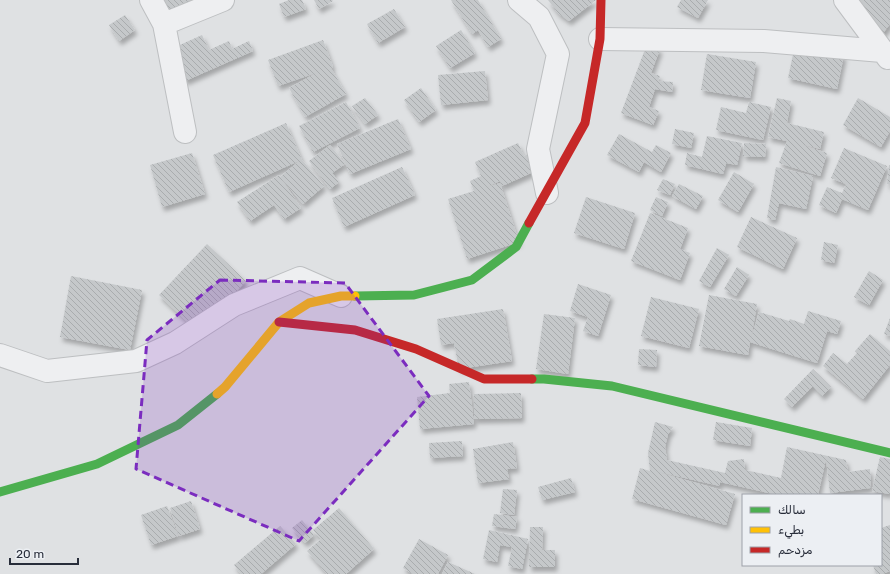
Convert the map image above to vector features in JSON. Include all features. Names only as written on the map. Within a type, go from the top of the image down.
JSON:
[{"type":"main road","points":[[0,492],[97,464],[178,425],[225,387],[279,322],[309,304],[341,296],[414,295],[472,280],[516,247],[585,123],[600,39],[601,0]]},
{"type":"main road","points":[[279,322],[355,330],[416,350],[484,379],[544,379],[612,386],[890,453]]},
{"type":"street","points":[[151,0],[164,24],[185,132]]},
{"type":"street","points":[[164,24],[222,0]]},
{"type":"street","points":[[519,0],[539,18],[558,54],[538,149],[547,193]]},
{"type":"street","points":[[845,0],[886,56]]},
{"type":"street","points":[[600,39],[764,42],[886,56]]},
{"type":"street","points":[[0,355],[47,370],[136,361],[175,343],[234,305],[300,278],[341,296]]},
{"type":"highlighted area","points":[[220,280],[345,283],[429,396],[299,541],[136,469],[147,340]]},
{"type":"building","points":[[159,0],[192,0],[198,8],[165,30]]},
{"type":"building","points":[[289,0],[302,0],[306,9],[284,17],[279,4]]},
{"type":"building","points":[[314,0],[332,0],[333,1],[319,9]]},
{"type":"building","points":[[451,0],[478,0],[501,39],[488,47],[478,30],[472,34]]},
{"type":"building","points":[[548,0],[596,0],[569,21],[558,13]]},
{"type":"building","points":[[681,0],[708,0],[698,18],[677,7]]},
{"type":"building","points":[[839,0],[890,0],[890,24],[880,37]]},
{"type":"building","points":[[394,9],[405,27],[378,43],[367,24]]},
{"type":"building","points":[[125,15],[135,30],[119,41],[109,25]]},
{"type":"building","points":[[461,30],[475,53],[450,68],[436,46]]},
{"type":"building","points":[[202,35],[209,50],[229,41],[232,49],[249,41],[253,51],[185,81],[171,49]]},
{"type":"building","points":[[323,40],[333,67],[331,68],[346,94],[305,117],[289,88],[316,73],[278,86],[268,60]]},
{"type":"building","points":[[647,44],[660,49],[651,73],[660,76],[658,81],[673,82],[672,92],[655,89],[649,107],[659,111],[653,125],[621,113]]},
{"type":"building","points":[[795,45],[844,55],[837,89],[788,78]]},
{"type":"building","points":[[707,54],[756,62],[750,98],[701,90]]},
{"type":"building","points":[[485,71],[488,100],[441,105],[438,75]]},
{"type":"building","points":[[421,88],[436,110],[419,122],[404,100]]},
{"type":"building","points":[[365,98],[378,115],[365,124],[352,106]]},
{"type":"building","points":[[777,98],[791,101],[787,123],[824,132],[820,149],[800,144],[827,153],[820,176],[779,163],[787,141],[768,137]]},
{"type":"building","points":[[858,98],[890,117],[890,131],[881,147],[843,125]]},
{"type":"building","points":[[346,102],[360,128],[313,152],[299,126]]},
{"type":"building","points":[[749,102],[771,107],[763,140],[716,130],[721,107],[746,113]]},
{"type":"building","points":[[398,119],[411,149],[350,174],[337,144]]},
{"type":"building","points":[[286,123],[302,160],[324,186],[303,204],[280,177],[299,161],[229,192],[213,155]]},
{"type":"building","points":[[675,129],[694,133],[691,148],[672,144]]},
{"type":"building","points":[[619,134],[652,152],[656,145],[671,153],[661,172],[644,162],[639,172],[607,155]]},
{"type":"building","points":[[707,136],[742,143],[737,165],[726,163],[723,174],[685,165],[687,153],[702,157]]},
{"type":"building","points":[[518,143],[524,156],[535,151],[542,168],[502,186],[500,181],[487,187],[500,183],[519,242],[467,259],[448,199],[474,191],[470,181],[481,176],[475,162]]},
{"type":"building","points":[[744,143],[766,144],[765,157],[743,156]]},
{"type":"building","points":[[330,145],[345,164],[332,173],[339,182],[330,189],[309,161]]},
{"type":"building","points":[[844,148],[887,166],[868,210],[842,199],[836,213],[819,205],[827,187],[842,193],[846,184],[831,178]]},
{"type":"building","points":[[192,153],[205,194],[162,207],[150,165]]},
{"type":"building","points":[[890,165],[890,185],[887,184]]},
{"type":"building","points":[[402,167],[415,195],[344,227],[332,198]]},
{"type":"building","points":[[776,167],[813,176],[806,209],[779,203],[775,220],[767,218]]},
{"type":"building","points":[[734,172],[754,184],[738,212],[718,200]]},
{"type":"building","points":[[279,175],[301,208],[284,219],[274,205],[250,221],[237,202]]},
{"type":"building","points":[[663,179],[675,184],[670,195],[657,190]]},
{"type":"building","points":[[679,184],[703,196],[696,209],[672,196]]},
{"type":"building","points":[[586,197],[635,213],[624,249],[574,233]]},
{"type":"building","points":[[656,197],[668,202],[662,216],[650,210]]},
{"type":"building","points":[[650,213],[688,228],[680,249],[690,253],[680,280],[631,261]]},
{"type":"building","points":[[751,217],[797,238],[783,269],[737,247]]},
{"type":"building","points":[[824,242],[838,245],[834,263],[821,260]]},
{"type":"building","points":[[207,244],[246,281],[198,332],[159,295]]},
{"type":"building","points":[[717,248],[729,255],[710,287],[699,281]]},
{"type":"building","points":[[737,267],[749,275],[736,296],[724,289]]},
{"type":"building","points":[[869,271],[883,280],[869,305],[854,297]]},
{"type":"building","points":[[71,276],[142,290],[130,350],[60,337]]},
{"type":"building","points":[[578,284],[611,295],[598,336],[583,331],[588,317],[570,311]]},
{"type":"building","points":[[709,295],[757,304],[751,339],[759,312],[789,321],[790,319],[804,324],[808,311],[841,321],[837,334],[827,331],[817,363],[750,342],[748,355],[699,346]]},
{"type":"building","points":[[651,297],[699,309],[689,348],[641,336]]},
{"type":"building","points":[[503,309],[512,361],[459,369],[454,343],[441,345],[437,319]]},
{"type":"building","points":[[544,314],[575,318],[568,374],[536,369]]},
{"type":"building","points":[[890,318],[890,336],[884,334]]},
{"type":"building","points":[[870,334],[890,351],[890,365],[863,399],[823,366],[833,353],[847,364],[857,353],[855,351]]},
{"type":"building","points":[[639,349],[657,350],[656,367],[638,365]]},
{"type":"building","points":[[813,369],[831,387],[822,396],[813,386],[792,407],[784,399]]},
{"type":"building","points":[[469,382],[474,424],[420,429],[417,397],[450,393],[449,384]]},
{"type":"building","points":[[521,393],[522,418],[474,419],[474,394]]},
{"type":"building","points":[[655,422],[673,427],[668,434],[665,447],[667,460],[725,473],[728,461],[744,459],[745,470],[781,478],[787,447],[846,460],[848,472],[870,469],[870,488],[830,493],[826,459],[818,494],[773,494],[720,482],[720,486],[654,471],[735,494],[726,525],[632,499],[640,468],[650,471],[648,453]]},
{"type":"building","points":[[716,422],[752,428],[750,446],[713,440]]},
{"type":"building","points":[[462,441],[463,456],[430,458],[429,443]]},
{"type":"building","points":[[513,442],[517,468],[507,469],[509,479],[478,483],[473,449]]},
{"type":"building","points":[[880,457],[890,459],[890,494],[872,491]]},
{"type":"building","points":[[571,478],[575,492],[542,500],[538,487]]},
{"type":"building","points":[[503,489],[517,490],[514,515],[500,513]]},
{"type":"building","points":[[191,501],[200,529],[179,536],[170,508]]},
{"type":"building","points":[[167,506],[178,536],[151,545],[141,515]]},
{"type":"building","points":[[339,508],[374,549],[346,574],[327,574],[307,551],[321,539],[313,530]]},
{"type":"building","points":[[494,514],[517,517],[515,529],[492,526]]},
{"type":"building","points":[[302,520],[314,535],[305,543],[292,528]]},
{"type":"building","points":[[890,525],[890,571],[882,574],[876,574],[873,566],[882,566],[882,528]]},
{"type":"building","points":[[280,526],[296,544],[261,574],[241,574],[234,565]]},
{"type":"building","points":[[530,527],[543,527],[542,550],[555,550],[555,567],[529,567]]},
{"type":"building","points":[[489,530],[528,539],[522,569],[508,566],[512,547],[500,545],[497,562],[483,559]]},
{"type":"building","points":[[419,539],[448,555],[438,574],[413,574],[403,568]]},
{"type":"building","points":[[448,562],[475,574],[442,574]]},
{"type":"traffic: fast","points":[[355,296],[414,295],[472,280],[516,247],[529,223]]},
{"type":"traffic: fast","points":[[532,379],[612,386],[890,453]]},
{"type":"traffic: fast","points":[[0,492],[97,464],[178,425],[217,394]]},
{"type":"traffic: slow","points":[[217,394],[225,387],[279,322],[309,303],[341,296],[355,296]]},
{"type":"traffic: jam","points":[[529,223],[585,123],[600,39],[601,0]]},
{"type":"traffic: jam","points":[[279,322],[355,330],[416,349],[484,379],[532,379]]}]
